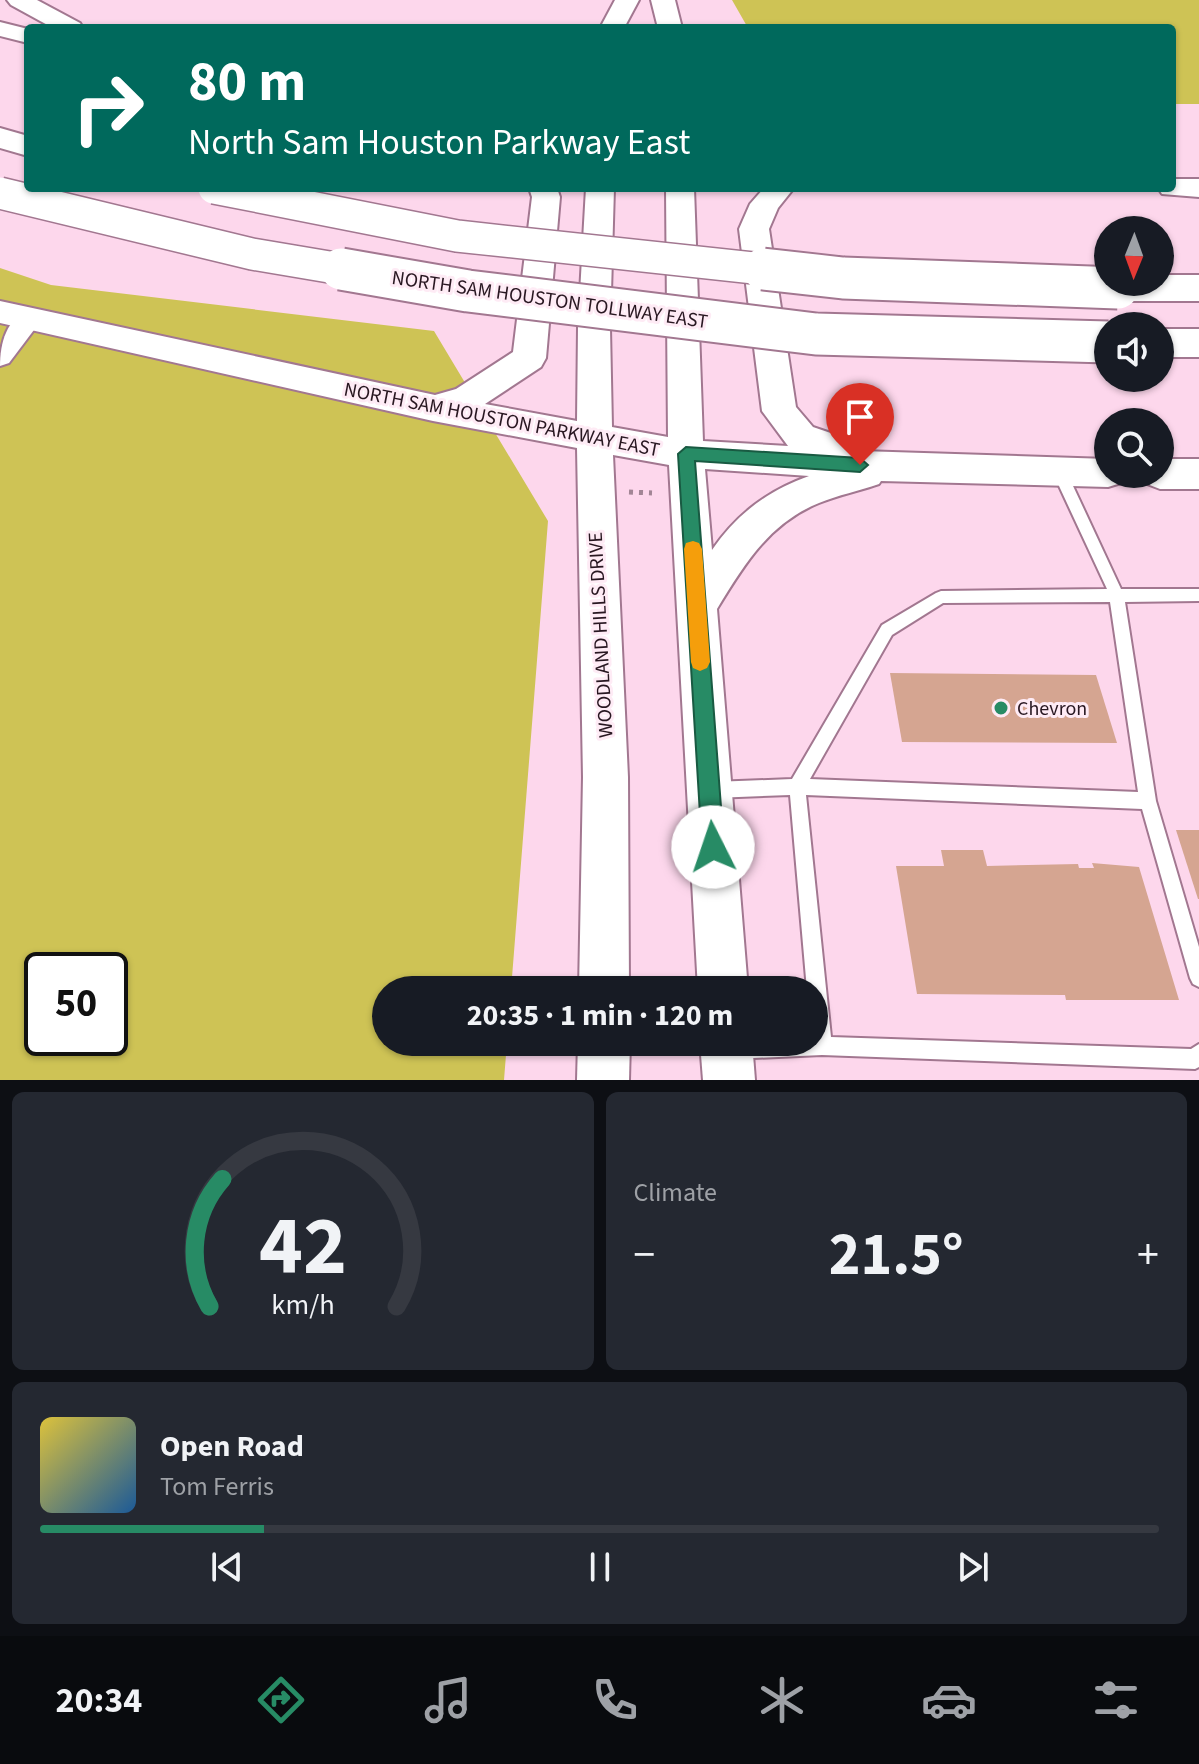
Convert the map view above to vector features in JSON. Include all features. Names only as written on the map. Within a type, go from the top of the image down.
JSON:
[{"type":"highway","points":[[0,138],[24,145]]},
{"type":"highway","points":[[234,192],[457,236],[843,278],[1199,288]]},
{"type":"highway","name":"NORTH SAM HOUSTON TOLLWAY EAST","points":[[0,193],[252,254],[468,291],[816,334],[1094,342]]},
{"type":"highway","points":[[1174,343],[1199,343]]},
{"type":"main road","points":[[19,0],[64,24]]},
{"type":"main road","points":[[614,24],[627,0]]},
{"type":"main road","points":[[663,0],[669,24]]},
{"type":"main road","points":[[0,29],[24,35]]},
{"type":"main road","points":[[1176,188],[1199,188]]},
{"type":"main road","points":[[433,408],[467,399],[529,358],[544,192]]},
{"type":"main road","name":"WOODLAND HILLS DRIVE","points":[[600,192],[594,437],[605,748],[604,976]]},
{"type":"main road","points":[[680,192],[686,454],[722,976]]},
{"type":"main road","points":[[776,192],[765,204],[754,229],[779,411],[801,437],[888,467]]},
{"type":"main road","name":"NORTH SAM HOUSTON PARKWAY EAST","points":[[16,315],[433,408],[686,454],[888,467],[1094,473]]},
{"type":"main road","points":[[697,606],[741,539],[772,509],[801,494],[888,467]]},
{"type":"main road","points":[[1174,474],[1199,474]]},
{"type":"main road","points":[[603,1080],[604,1056]]},
{"type":"street","points":[[0,357],[16,315]]},
{"type":"lane","points":[[1060,473],[1116,594],[1148,801],[1199,978]]},
{"type":"lane","points":[[815,976],[797,787],[887,630],[941,597],[1199,595]]},
{"type":"lane","points":[[709,790],[797,787],[1148,801]]},
{"type":"lane","points":[[828,1046],[1197,1056]]},
{"type":"shaded area","points":[[732,0],[1199,0],[1199,104],[1176,104],[1176,24],[746,24]]},
{"type":"shaded area","points":[[0,268],[51,285],[434,331],[548,521],[512,976],[372,976],[372,1056],[506,1056],[504,1080],[0,1080]]},
{"type":"building","name":"Chevron","points":[[890,673],[1096,675],[1117,743],[902,742]]},
{"type":"building","points":[[1176,830],[1199,830],[1199,899],[1198,899]]},
{"type":"building","points":[[941,850],[983,850],[987,866],[1078,864],[1079,868],[1094,868],[1092,863],[1139,867],[1179,1000],[1066,1000],[1065,995],[917,994],[896,866],[944,866]]},
{"type":"slow traffic","points":[[693,549],[700,662]]},
{"type":"place","name":"Chevron","points":[[1001,708]]},
{"type":"route","points":[[713,847],[686,454],[860,465]]}]
